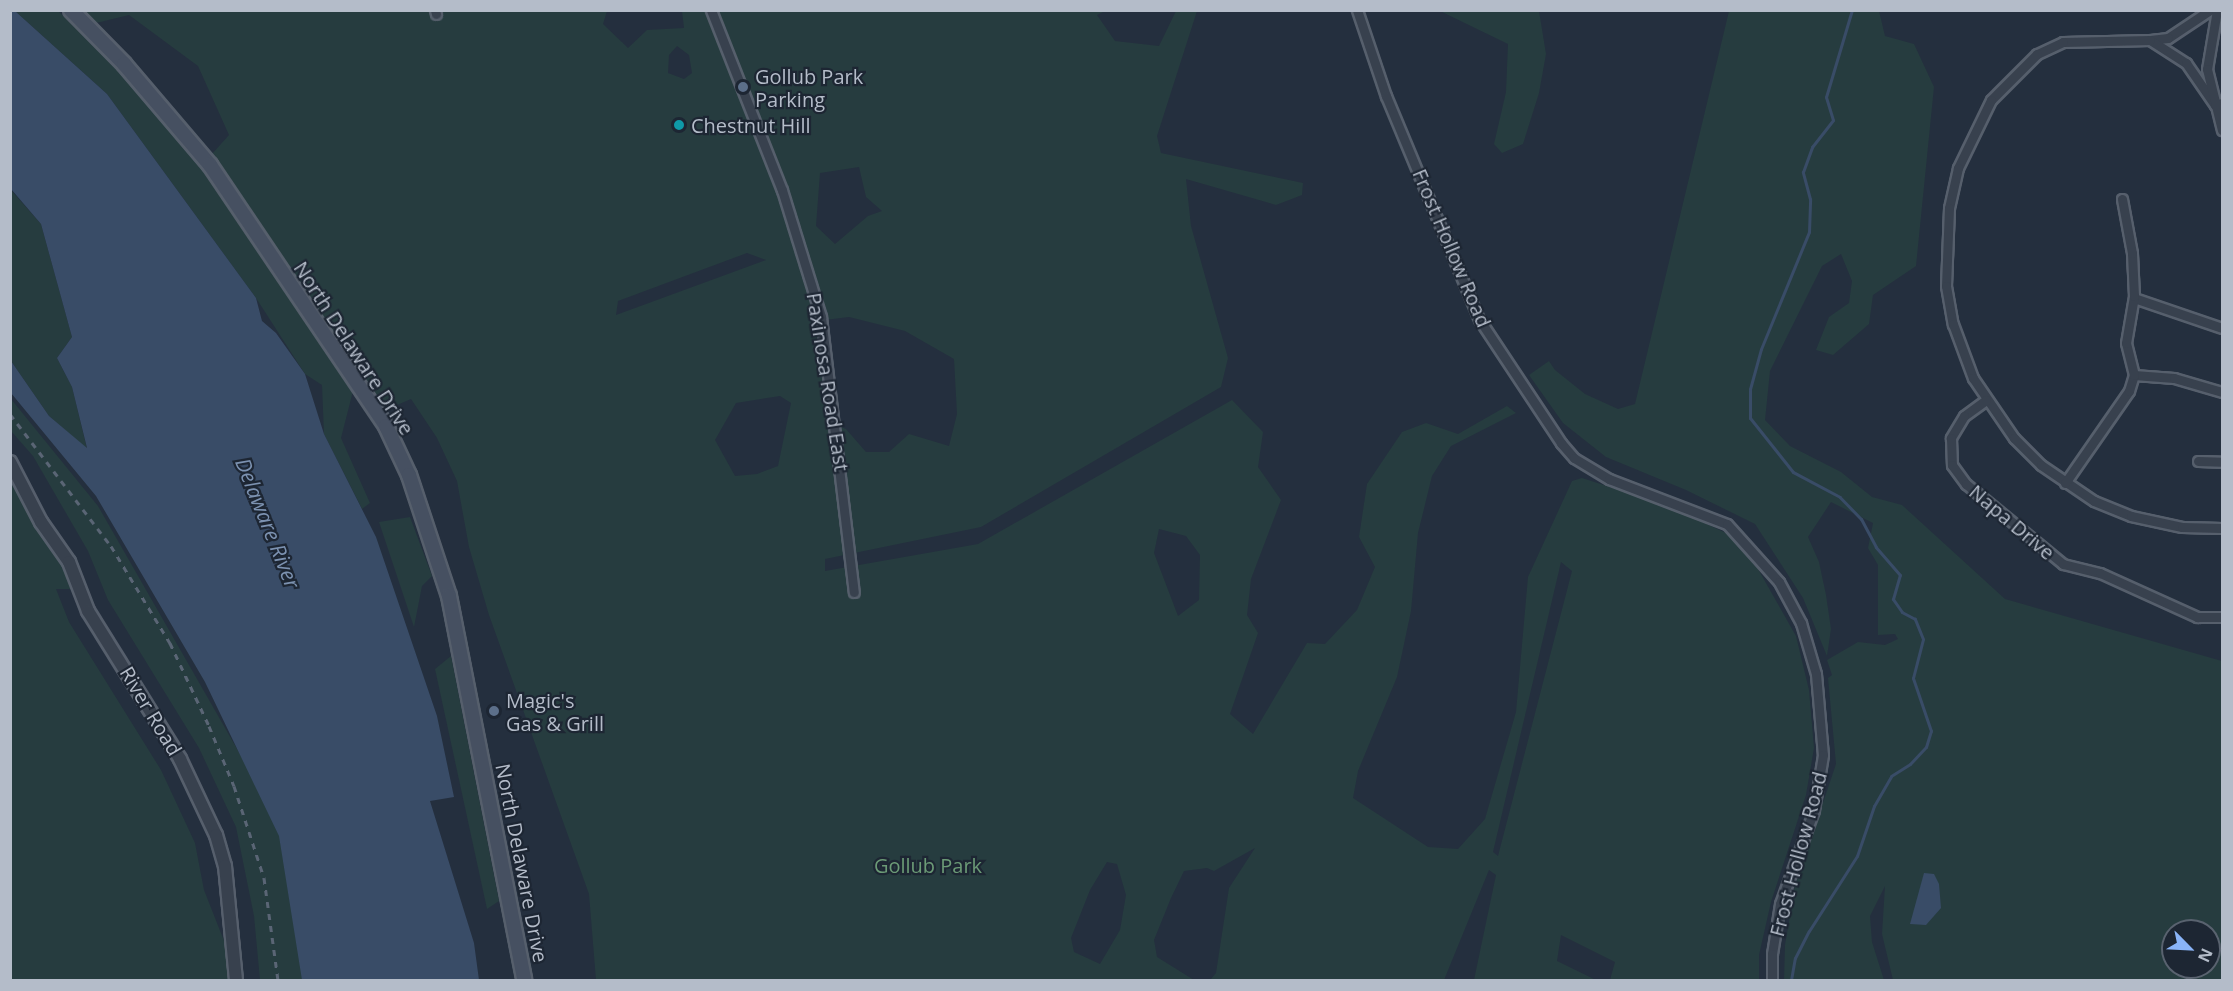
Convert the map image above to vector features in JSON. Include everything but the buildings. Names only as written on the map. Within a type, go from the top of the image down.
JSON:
[{"type":"main road","name":"North Delaware Drive","points":[[71,10],[124,64],[210,165],[386,426],[409,475],[449,597],[524,981]]},
{"type":"street","name":"Paxinosa Road East","points":[[711,10],[782,190],[821,317],[854,592]]},
{"type":"street","name":"Frost Hollow Road","points":[[1358,10],[1386,96],[1479,318],[1561,443],[1574,458],[1609,479],[1727,524],[1779,582],[1801,623],[1816,674],[1824,755],[1814,810],[1780,904],[1772,954],[1772,981]]},
{"type":"street","points":[[2210,10],[2168,38],[2063,42],[2037,54],[1991,100],[1971,135],[1949,208],[1946,286],[1961,350],[1986,400],[2014,438],[2065,483],[2131,516],[2182,527],[2223,528]]},
{"type":"street","points":[[2217,10],[2207,69],[2219,104],[2223,130]]},
{"type":"street","points":[[2150,40],[2186,63],[2219,104]]},
{"type":"street","points":[[2065,483],[2129,391],[2134,375],[2126,343],[2134,298],[2132,253],[2121,199]]},
{"type":"street","points":[[2134,298],[2223,328]]},
{"type":"street","points":[[2134,375],[2174,378],[2223,392]]},
{"type":"street","name":"Napa Drive","points":[[1986,400],[1964,416],[1951,438],[1952,465],[1966,484],[2063,564],[2100,573],[2197,617],[2223,617]]},
{"type":"street","points":[[2198,461],[2223,462]]},
{"type":"street","name":"River Road","points":[[10,462],[41,522],[69,562],[88,611],[180,759],[216,835],[225,866],[236,981]]},
{"type":"green space","points":[[15,11],[58,11],[112,63],[204,170],[353,391],[341,438],[370,503],[362,509],[324,434],[322,385],[305,374],[256,298],[107,94]]},
{"type":"green space","name":"Gollub Park","points":[[83,11],[607,11],[603,24],[628,48],[647,30],[684,28],[682,11],[1105,11],[1097,15],[1115,41],[1159,46],[1176,11],[1197,11],[1157,136],[1161,153],[1303,183],[1302,195],[1276,205],[1186,179],[1191,226],[1228,358],[1221,387],[981,527],[825,559],[825,571],[978,544],[1232,400],[1263,432],[1258,467],[1281,500],[1251,579],[1247,615],[1258,633],[1230,714],[1253,734],[1307,643],[1325,644],[1357,610],[1375,567],[1359,537],[1367,484],[1402,432],[1426,423],[1458,434],[1507,406],[1516,413],[1451,446],[1432,476],[1418,533],[1411,611],[1397,677],[1358,771],[1353,798],[1428,847],[1458,849],[1485,819],[1516,712],[1528,577],[1572,481],[1582,478],[1666,505],[1726,533],[1758,569],[1796,636],[1809,690],[1814,748],[1806,795],[1771,902],[1759,955],[1759,980],[1610,980],[1615,962],[1561,935],[1557,961],[1596,980],[1474,980],[1496,875],[1489,870],[1444,980],[1210,980],[1216,973],[1229,888],[1255,848],[1214,871],[1207,868],[1184,871],[1171,898],[1154,940],[1157,957],[1194,980],[596,980],[589,894],[489,615],[469,547],[457,481],[437,438],[411,399],[383,411],[353,359],[318,315],[212,154],[229,135],[198,66],[129,15],[96,23]],"holes":[[[677,46],[689,55],[692,73],[684,79],[668,73],[669,55]],[[859,167],[866,197],[882,211],[868,216],[835,244],[816,226],[820,173]],[[747,253],[766,260],[616,315],[618,301]],[[849,317],[905,331],[954,359],[957,414],[949,446],[909,434],[889,452],[866,452],[846,429],[832,423],[817,321]],[[780,396],[791,403],[778,466],[757,474],[735,476],[715,440],[736,403]],[[1159,529],[1186,536],[1200,555],[1199,600],[1178,616],[1154,553]],[[1561,562],[1572,571],[1498,856],[1493,852]],[[1107,862],[1117,864],[1126,895],[1120,930],[1100,964],[1074,952],[1071,938],[1090,890]]]},
{"type":"green space","points":[[1440,11],[1539,11],[1546,54],[1539,93],[1523,144],[1502,153],[1494,144],[1506,92],[1508,44]]},
{"type":"green space","points":[[1729,11],[1879,11],[1885,36],[1914,44],[1934,87],[1916,266],[1873,295],[1869,324],[1833,355],[1816,350],[1829,317],[1849,303],[1852,281],[1841,254],[1822,266],[1770,371],[1765,420],[1790,446],[1841,472],[1872,497],[1902,505],[2005,599],[2222,661],[2222,980],[1893,980],[1882,934],[1885,886],[1870,916],[1872,942],[1884,980],[1784,980],[1785,945],[1795,886],[1836,764],[1828,678],[1832,675],[1827,660],[1858,642],[1885,645],[1898,639],[1895,634],[1878,635],[1878,565],[1868,548],[1873,523],[1831,502],[1808,537],[1819,562],[1826,595],[1831,629],[1827,656],[1803,598],[1755,524],[1686,490],[1606,457],[1563,423],[1529,375],[1549,361],[1555,370],[1585,394],[1618,409],[1635,404]]},
{"type":"green space","points":[[10,189],[41,224],[72,337],[57,358],[72,387],[87,449],[49,416],[11,361]]},
{"type":"green space","points":[[11,399],[98,506],[268,803],[300,888],[316,980],[260,980],[254,916],[236,827],[199,748],[108,600],[88,551],[33,456],[11,431]]},
{"type":"green space","points":[[10,475],[35,527],[65,571],[71,589],[56,589],[69,622],[161,770],[195,843],[204,890],[228,951],[230,980],[11,980]]},
{"type":"green space","points":[[410,517],[432,576],[422,586],[414,627],[379,522]]},
{"type":"green space","points":[[451,656],[499,901],[487,909],[435,669]]},
{"type":"water","name":"Delaware River","points":[[10,11],[15,11],[107,94],[256,298],[262,321],[276,333],[305,374],[324,434],[376,537],[437,716],[454,797],[430,801],[474,943],[479,980],[302,980],[279,836],[205,682],[96,496],[11,393],[11,361],[49,416],[87,448],[72,387],[57,358],[72,337],[41,224],[11,189]]},
{"type":"water","points":[[1924,873],[1934,874],[1939,884],[1941,908],[1926,925],[1910,924]]},
{"type":"waterway","points":[[1791,980],[1795,958],[1809,931],[1857,856],[1874,806],[1891,776],[1910,764],[1926,747],[1931,731],[1913,678],[1923,639],[1915,619],[1902,612],[1893,599],[1900,575],[1876,547],[1861,519],[1840,497],[1793,472],[1750,418],[1750,389],[1761,349],[1809,232],[1810,199],[1803,172],[1812,147],[1833,120],[1826,97],[1852,10]]},
{"type":"railway","points":[[10,414],[111,546],[170,643],[234,786],[264,878],[278,980]]},
{"type":"place","name":"Gollub Park Parking","points":[[743,87]]},
{"type":"place","name":"Chestnut Hill","points":[[679,125]]},
{"type":"place","name":"Magic's Gas & Grill","points":[[494,711]]}]
